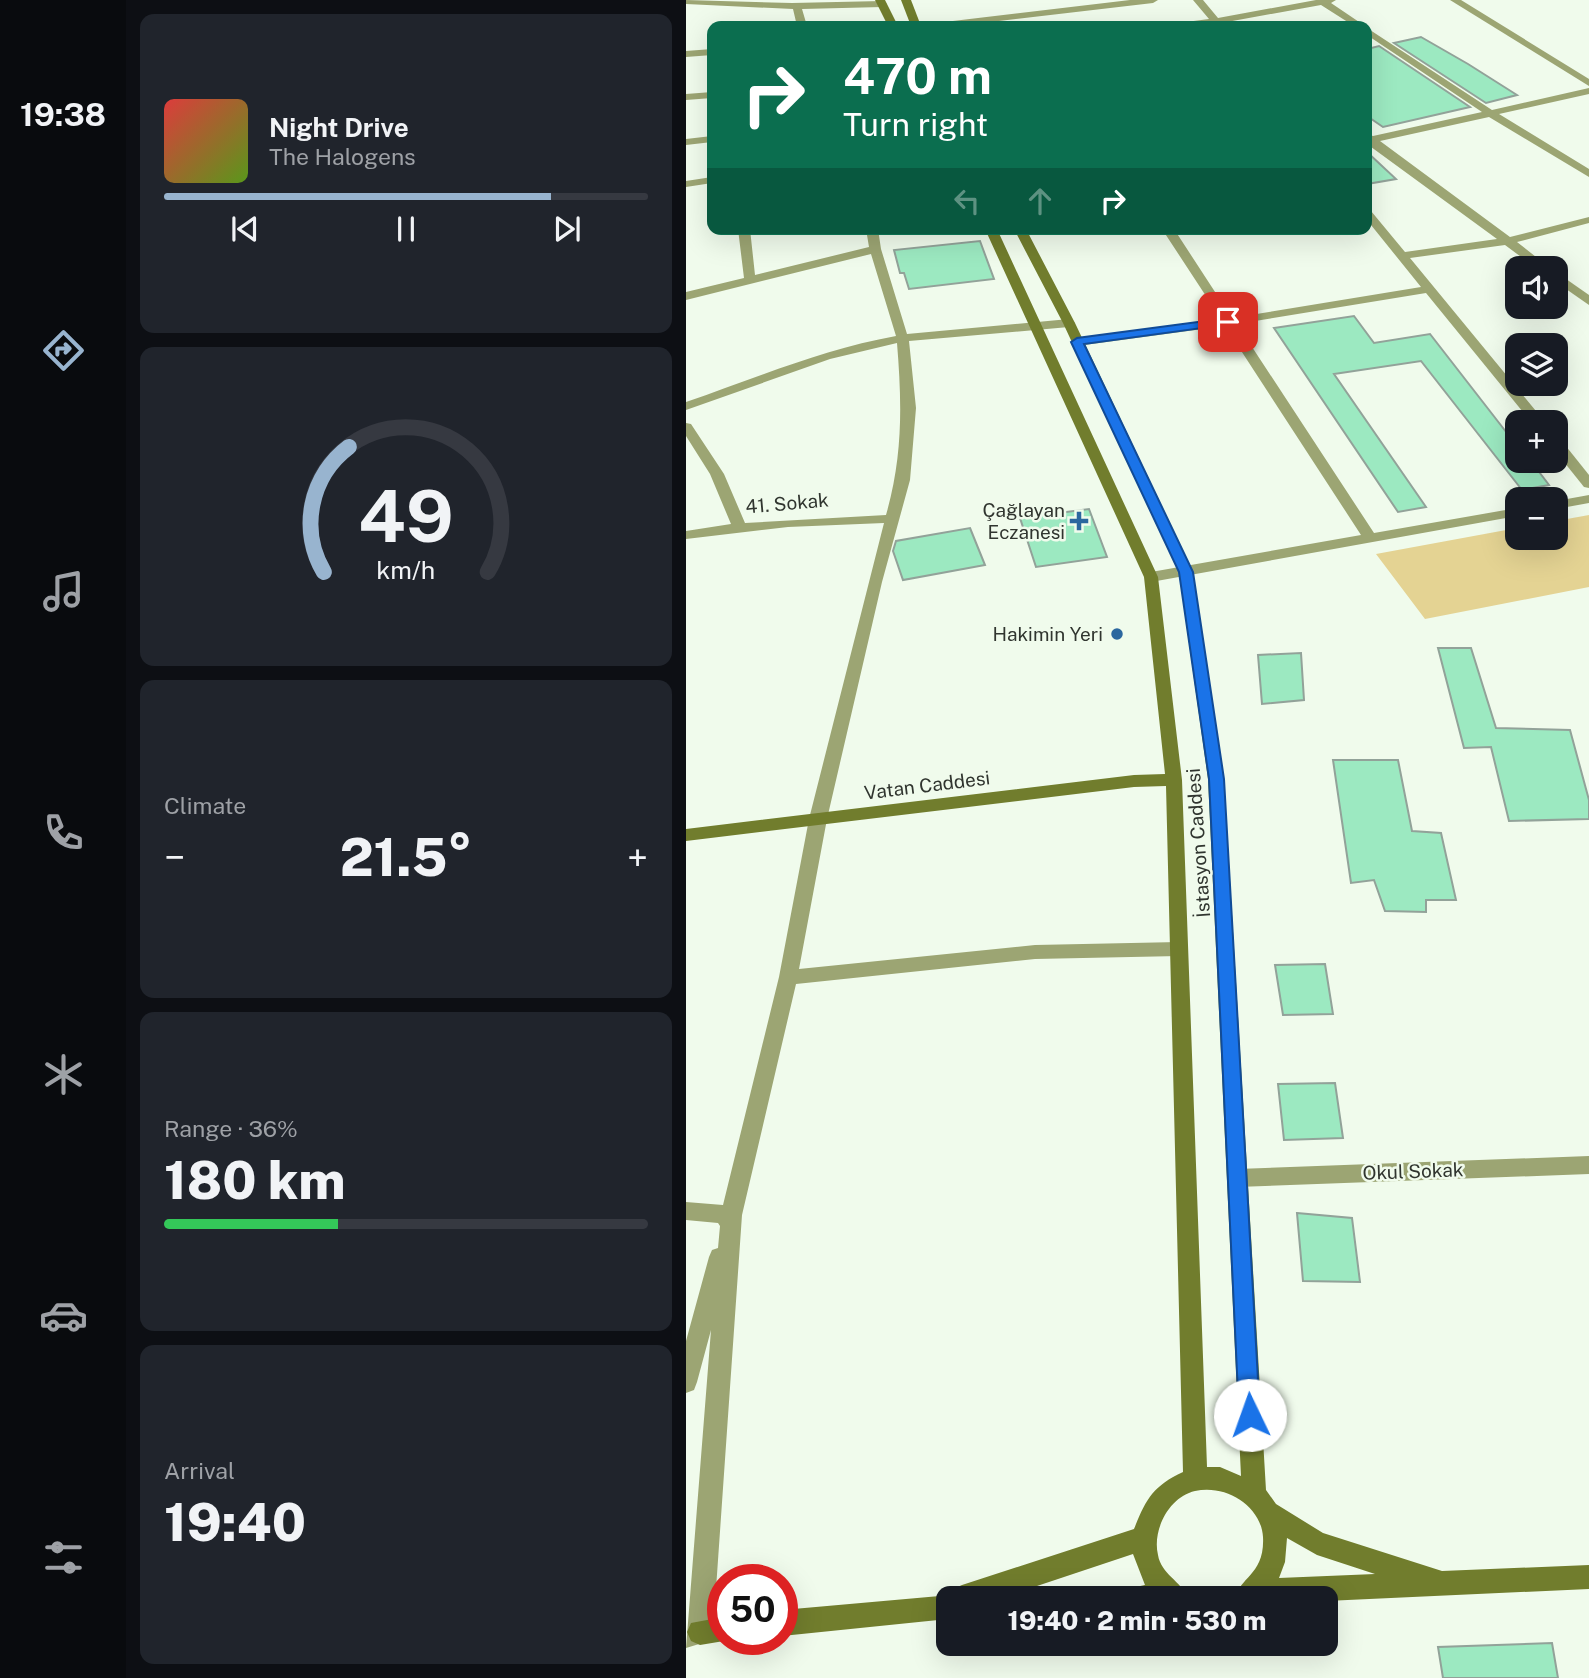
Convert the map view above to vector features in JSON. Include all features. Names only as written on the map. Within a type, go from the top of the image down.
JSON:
[{"type":"main road","points":[[906,0],[914,21]]},
{"type":"main road","points":[[881,2],[890,21]]},
{"type":"main road","name":"İstasyon Caddesi","points":[[994,235],[1151,577],[1174,780],[1195,1478]]},
{"type":"main road","name":"İstasyon Caddesi","points":[[1023,235],[1069,323],[1186,572],[1216,779],[1237,1178],[1261,1503],[1275,1532],[1275,1554],[1268,1575],[1259,1586]]},
{"type":"main road","name":"Vatan Caddesi","points":[[686,835],[1134,781],[1174,780]]},
{"type":"main road","points":[[1163,1586],[1147,1560],[1144,1538],[1148,1517],[1159,1499],[1175,1485],[1195,1478],[1216,1476],[1236,1482],[1317,1544],[1442,1583]]},
{"type":"main road","points":[[998,1586],[1144,1538]]},
{"type":"main road","points":[[1338,1590],[1589,1577]]},
{"type":"main road","points":[[798,1621],[936,1606]]},
{"type":"street","points":[[1026,0],[1036,21]]},
{"type":"street","points":[[980,21],[1153,0]]},
{"type":"street","points":[[1198,0],[1216,21]]},
{"type":"street","points":[[1455,0],[1589,83]]},
{"type":"street","points":[[686,1],[792,6],[881,2]]},
{"type":"street","points":[[1233,21],[1327,1],[1353,21]]},
{"type":"street","points":[[792,6],[797,7],[801,21]]},
{"type":"street","points":[[1372,34],[1589,174]]},
{"type":"street","points":[[686,54],[707,52]]},
{"type":"street","points":[[1372,138],[1589,91]]},
{"type":"street","points":[[686,97],[707,95]]},
{"type":"street","points":[[686,142],[707,140]]},
{"type":"street","points":[[1372,142],[1528,256]]},
{"type":"street","points":[[686,184],[707,181]]},
{"type":"street","points":[[1372,219],[1528,410]]},
{"type":"street","points":[[1402,256],[1508,241],[1589,220]]},
{"type":"street","points":[[745,235],[750,279]]},
{"type":"street","points":[[686,1382],[731,1215],[788,977],[818,820],[891,519],[903,480],[909,408],[903,340],[873,235]]},
{"type":"street","points":[[1172,235],[1371,540]]},
{"type":"street","points":[[686,296],[875,249]]},
{"type":"street","points":[[1568,285],[1589,301]]},
{"type":"street","points":[[1077,342],[1228,322],[1429,289]]},
{"type":"street","points":[[686,406],[843,352],[903,340],[987,329],[1069,323]]},
{"type":"street","points":[[686,427],[709,455],[740,526]]},
{"type":"street","points":[[1568,458],[1589,484]]},
{"type":"street","points":[[1568,503],[1589,499]]},
{"type":"street","points":[[1151,577],[1505,514]]},
{"type":"street","name":"41. Sokak","points":[[686,536],[740,526],[832,519],[891,519]]},
{"type":"street","points":[[788,977],[1035,952],[1178,949]]},
{"type":"street","name":"Okul Sokak","points":[[1237,1178],[1589,1165]]},
{"type":"street","points":[[686,1211],[731,1215]]},
{"type":"street","points":[[703,1632],[731,1215]]},
{"type":"shaded area","points":[[1589,515],[1589,587],[1425,619],[1376,554],[1505,530],[1505,550],[1568,550],[1568,519]]},
{"type":"building","points":[[1421,37],[1517,95],[1486,103],[1394,43]]},
{"type":"building","points":[[1379,46],[1470,107],[1383,127],[1372,119],[1372,48]]},
{"type":"building","points":[[1372,157],[1396,179],[1372,183]]},
{"type":"building","points":[[980,241],[994,279],[909,289],[904,273],[900,273],[894,250]]},
{"type":"building","points":[[1354,316],[1374,343],[1430,334],[1505,431],[1505,468],[1421,361],[1334,374],[1426,507],[1398,512],[1274,328]]},
{"type":"building","points":[[1509,473],[1540,473],[1549,485],[1538,487],[1520,487]]},
{"type":"building","points":[[1089,509],[1107,557],[1036,567],[1020,518]]},
{"type":"building","points":[[970,528],[985,565],[903,580],[893,551],[896,541]]},
{"type":"building","points":[[1438,648],[1471,648],[1496,728],[1570,730],[1589,800],[1589,819],[1509,821],[1491,747],[1464,748]]},
{"type":"building","points":[[1301,653],[1304,700],[1262,704],[1258,655]]},
{"type":"building","points":[[1333,760],[1398,760],[1412,831],[1441,833],[1456,900],[1426,900],[1426,912],[1385,911],[1374,880],[1351,883]]},
{"type":"building","points":[[1325,964],[1333,1014],[1283,1015],[1275,965]]},
{"type":"building","points":[[1335,1083],[1343,1138],[1284,1140],[1278,1084]]},
{"type":"building","points":[[1297,1213],[1352,1218],[1360,1282],[1303,1281]]},
{"type":"building","points":[[1552,1643],[1558,1678],[1443,1678],[1438,1647]]},
{"type":"place","name":"Çağlayan Eczanesi","points":[[1079,521]]},
{"type":"place","name":"Hakimin Yeri","points":[[1117,634]]},
{"type":"route","points":[[1228,322],[1077,342],[1186,572],[1216,779],[1250,1415]]}]
